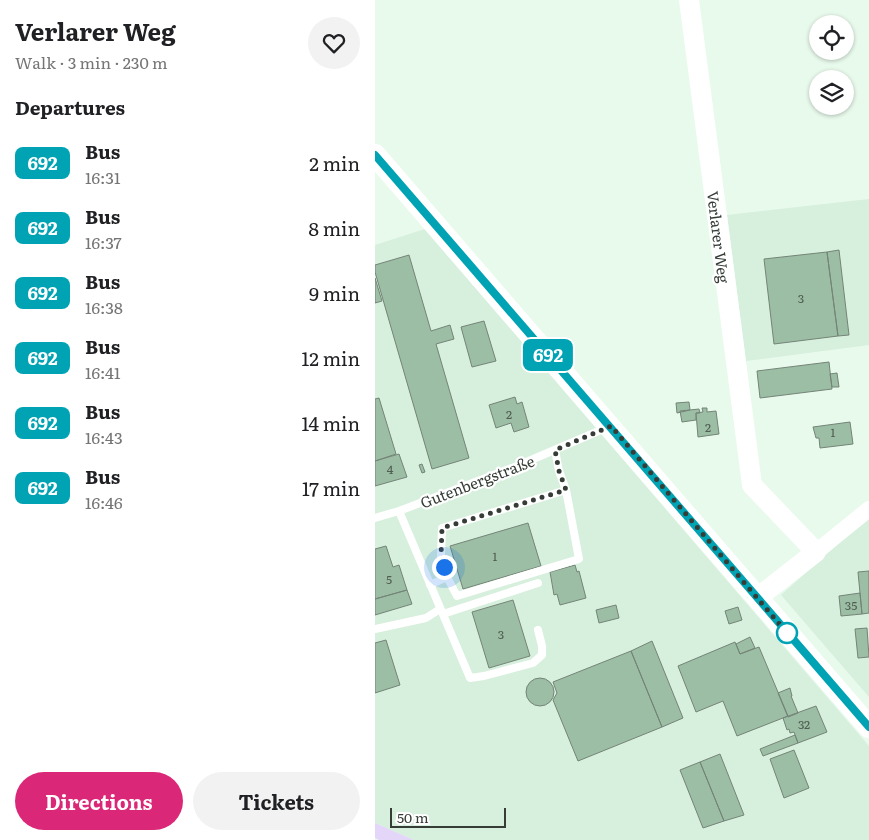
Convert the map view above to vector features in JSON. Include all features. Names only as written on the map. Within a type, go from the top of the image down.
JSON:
[{"type":"main road","points":[[375,155],[869,727]]},
{"type":"street","name":"Verlarer Weg","points":[[689,0],[752,485],[816,552]]},
{"type":"street","points":[[757,598],[869,510]]},
{"type":"lane","name":"Gutenbergstraße","points":[[375,518],[399,511],[517,466],[611,426]]},
{"type":"lane","points":[[555,450],[559,471],[566,490],[579,559],[457,596],[447,577],[441,556],[442,528],[566,490]]},
{"type":"lane","points":[[399,511],[470,678],[533,664],[542,655],[538,630]]},
{"type":"lane","points":[[430,585],[447,577]]},
{"type":"lane","points":[[375,629],[426,618],[441,611],[538,583]]},
{"type":"shaded area","points":[[869,199],[869,345],[746,361],[727,215]]},
{"type":"shaded area","points":[[425,229],[869,746],[869,840],[414,840],[375,823],[375,245]]},
{"type":"shaded area","points":[[869,516],[869,697],[781,595]]},
{"type":"shaded area","points":[[375,823],[414,840],[379,840],[375,838]]},
{"type":"building","points":[[839,250],[849,335],[838,336],[827,252]]},
{"type":"building","points":[[827,252],[838,336],[774,344],[764,259]]},
{"type":"building","points":[[409,255],[431,331],[450,325],[454,339],[436,344],[469,458],[432,469],[375,272],[375,265]]},
{"type":"building","points":[[375,278],[382,301],[375,303]]},
{"type":"building","points":[[484,321],[496,361],[472,367],[461,327]]},
{"type":"building","points":[[829,362],[832,389],[760,398],[757,371]]},
{"type":"building","points":[[837,373],[839,387],[832,387],[830,374]]},
{"type":"building","points":[[515,397],[517,404],[522,402],[529,427],[514,432],[511,423],[496,428],[489,405]]},
{"type":"building","points":[[379,398],[396,454],[375,461],[375,399]]},
{"type":"building","points":[[689,402],[690,410],[677,413],[676,403]]},
{"type":"building","points":[[702,408],[707,408],[707,412],[716,411],[719,434],[698,437],[696,413],[703,412]]},
{"type":"building","points":[[699,409],[700,413],[696,413],[696,420],[682,422],[680,411]]},
{"type":"building","points":[[850,422],[853,444],[820,448],[819,438],[816,438],[813,427]]},
{"type":"building","points":[[399,454],[407,477],[375,486],[375,461]]},
{"type":"building","points":[[422,464],[425,472],[422,473],[419,465]]},
{"type":"building","points":[[528,523],[541,566],[463,589],[450,546]]},
{"type":"building","points":[[386,546],[393,567],[399,565],[407,590],[375,599],[375,549]]},
{"type":"building","points":[[575,565],[577,572],[579,571],[586,598],[560,605],[557,594],[554,595],[550,572]]},
{"type":"building","points":[[869,571],[869,613],[862,614],[858,572]]},
{"type":"building","points":[[407,590],[412,604],[375,615],[375,599]]},
{"type":"building","points":[[860,593],[862,614],[841,616],[839,596]]},
{"type":"building","points":[[513,600],[530,656],[489,668],[472,612]]},
{"type":"building","points":[[616,605],[619,618],[599,623],[596,610]]},
{"type":"building","points":[[738,607],[742,620],[729,624],[725,611]]},
{"type":"building","points":[[867,628],[869,657],[858,658],[855,629]]},
{"type":"building","points":[[750,637],[755,648],[740,654],[736,644]]},
{"type":"building","points":[[386,640],[400,685],[375,693],[375,643]]},
{"type":"building","points":[[652,641],[683,718],[662,727],[631,651]]},
{"type":"building","points":[[735,642],[740,654],[759,647],[788,716],[737,736],[723,701],[696,712],[678,666]]},
{"type":"building","points":[[631,651],[662,727],[578,761],[553,700],[557,693],[553,682]]},
{"type":"building","points":[[540,678],[550,682],[554,692],[550,702],[540,706],[530,702],[526,692],[530,682]]},
{"type":"building","points":[[790,688],[798,713],[788,717],[778,693]]},
{"type":"building","points":[[816,706],[827,732],[798,743],[794,732],[790,733],[789,729],[787,730],[783,718]]},
{"type":"building","points":[[795,735],[798,743],[763,756],[760,749]]},
{"type":"building","points":[[794,750],[809,788],[784,798],[770,759]]},
{"type":"building","points":[[720,754],[744,815],[724,821],[700,762]]},
{"type":"building","points":[[700,762],[724,821],[703,828],[680,770]]},
{"type":"bus line","name":"692","points":[[375,155],[869,727]]},
{"type":"route","points":[[444,567],[441,556],[442,528],[566,490],[559,471],[555,450],[611,426],[787,633]]}]
